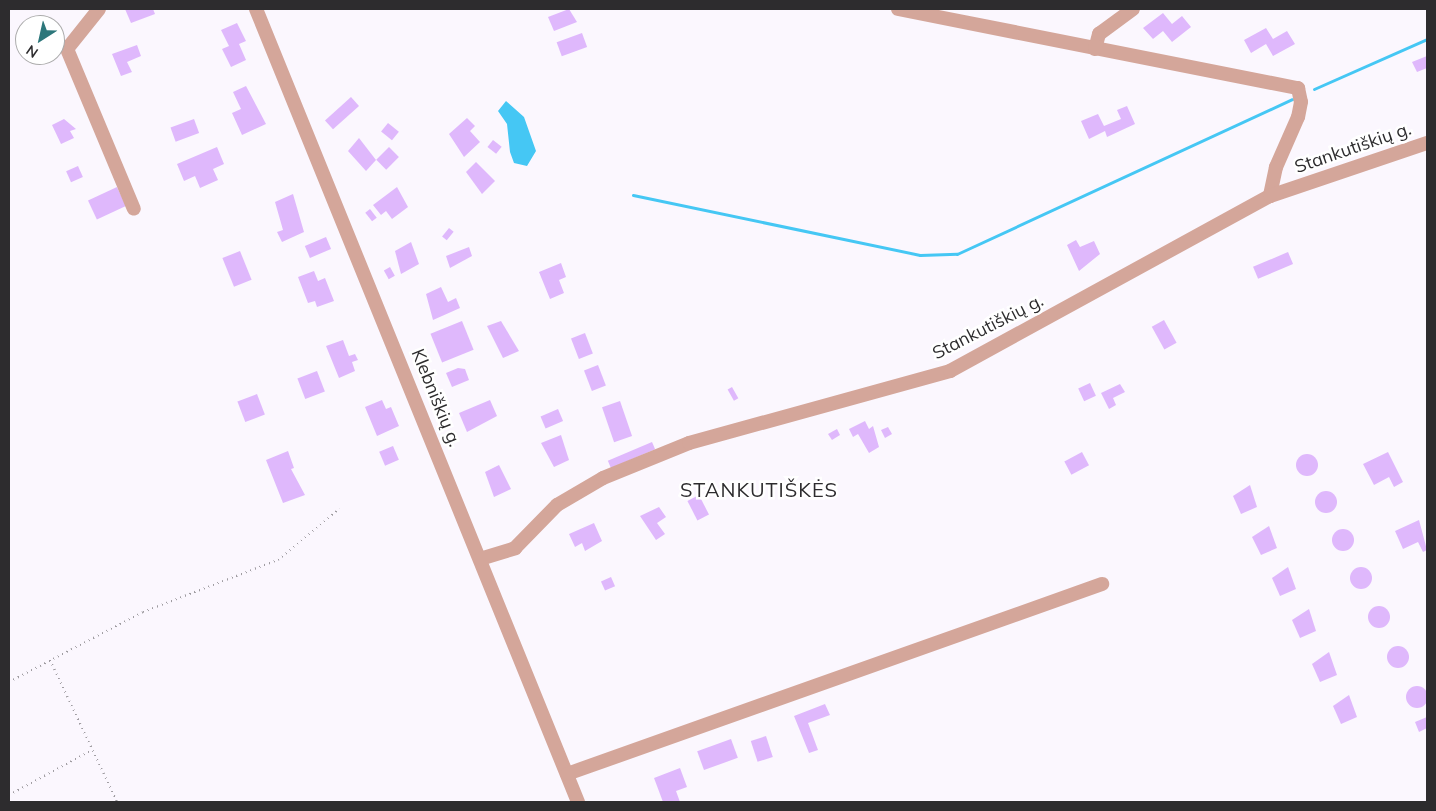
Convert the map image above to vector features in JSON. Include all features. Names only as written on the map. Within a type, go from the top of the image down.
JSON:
[{"type":"street","points":[[100,9],[67,49],[134,209]]},
{"type":"street","name":"Klebniškių g.","points":[[256,9],[578,802]]},
{"type":"street","points":[[898,9],[1298,88],[1298,117],[1276,167],[1270,196]]},
{"type":"street","points":[[1095,49],[1099,34],[1133,9]]},
{"type":"street","name":"Stankutiškių g.","points":[[480,559],[515,548],[558,505],[603,478],[689,443],[950,371],[1270,196],[1427,142]]},
{"type":"street","points":[[567,774],[1102,584]]},
{"type":"path","points":[[9,682],[143,612],[278,560],[338,509]]},
{"type":"path","points":[[50,660],[117,802]]},
{"type":"path","points":[[9,795],[92,750]]},
{"type":"water","points":[[506,101],[524,117],[536,151],[527,166],[514,163],[510,152],[507,124],[498,111]]},
{"type":"building","points":[[125,9],[153,9],[155,14],[131,23]]},
{"type":"building","points":[[569,9],[577,22],[554,31],[548,17]]},
{"type":"building","points":[[1163,13],[1172,24],[1182,16],[1191,27],[1172,42],[1163,31],[1153,39],[1143,28]]},
{"type":"building","points":[[237,23],[246,41],[239,44],[246,60],[231,67],[222,49],[229,46],[221,30]]},
{"type":"building","points":[[1266,28],[1273,39],[1287,31],[1295,44],[1273,56],[1266,44],[1251,53],[1244,40]]},
{"type":"building","points":[[582,33],[587,47],[562,56],[557,42]]},
{"type":"building","points":[[137,45],[141,56],[127,62],[132,72],[121,76],[112,54]]},
{"type":"building","points":[[1427,56],[1427,68],[1417,72],[1412,62]]},
{"type":"building","points":[[246,86],[266,124],[242,135],[232,113],[241,109],[233,92]]},
{"type":"building","points":[[351,97],[359,106],[333,129],[325,120]]},
{"type":"building","points":[[1127,106],[1135,124],[1107,137],[1105,131],[1089,139],[1081,121],[1098,114],[1104,126],[1121,119],[1117,110]]},
{"type":"building","points":[[467,118],[475,126],[470,131],[480,142],[464,157],[449,134]]},
{"type":"building","points":[[64,119],[76,129],[70,131],[74,138],[61,144],[52,125]]},
{"type":"building","points":[[194,119],[199,133],[176,142],[171,128]]},
{"type":"building","points":[[388,123],[399,132],[392,140],[381,132]]},
{"type":"building","points":[[359,138],[376,160],[366,171],[348,151]]},
{"type":"building","points":[[493,140],[502,147],[496,154],[487,147]]},
{"type":"building","points":[[217,147],[224,164],[213,169],[218,180],[200,188],[195,176],[184,181],[177,164]]},
{"type":"building","points":[[389,147],[399,157],[386,170],[376,160]]},
{"type":"building","points":[[476,162],[495,181],[482,194],[466,172]]},
{"type":"building","points":[[78,166],[83,177],[71,182],[66,171]]},
{"type":"building","points":[[117,187],[126,206],[97,220],[88,201]]},
{"type":"building","points":[[397,187],[408,207],[392,219],[386,211],[381,215],[373,205]]},
{"type":"building","points":[[293,194],[304,232],[282,242],[277,232],[283,230],[275,202]]},
{"type":"building","points":[[370,209],[377,218],[372,221],[365,213]]},
{"type":"building","points":[[449,228],[454,232],[447,240],[442,237]]},
{"type":"building","points":[[326,237],[331,249],[310,258],[305,246]]},
{"type":"building","points":[[1076,240],[1080,247],[1094,241],[1100,254],[1079,271],[1067,245]]},
{"type":"building","points":[[411,242],[419,264],[401,274],[395,251]]},
{"type":"building","points":[[469,247],[472,256],[450,268],[446,256]]},
{"type":"building","points":[[240,251],[252,280],[234,287],[222,258]]},
{"type":"building","points":[[1288,252],[1293,264],[1258,279],[1253,267]]},
{"type":"building","points":[[561,263],[566,277],[559,280],[564,293],[550,299],[539,272]]},
{"type":"building","points":[[390,267],[395,276],[389,279],[384,270]]},
{"type":"building","points":[[314,271],[318,281],[325,278],[334,301],[317,307],[315,301],[308,303],[298,277]]},
{"type":"building","points":[[441,287],[448,302],[456,298],[460,308],[433,320],[426,294]]},
{"type":"building","points":[[1164,320],[1177,343],[1164,350],[1152,327]]},
{"type":"building","points":[[462,321],[474,350],[442,362],[430,334]]},
{"type":"building","points":[[501,321],[519,351],[503,358],[487,326]]},
{"type":"building","points":[[585,333],[593,354],[579,359],[571,338]]},
{"type":"building","points":[[343,340],[349,356],[355,354],[358,360],[352,362],[355,371],[339,378],[326,346]]},
{"type":"building","points":[[598,365],[606,386],[592,391],[584,370]]},
{"type":"building","points":[[458,368],[465,369],[469,380],[452,387],[446,373]]},
{"type":"building","points":[[317,371],[325,392],[305,399],[297,379]]},
{"type":"building","points":[[1090,383],[1096,396],[1084,401],[1078,388]]},
{"type":"building","points":[[1120,384],[1125,392],[1113,398],[1116,405],[1109,409],[1101,393]]},
{"type":"building","points":[[732,387],[738,398],[734,401],[728,389]]},
{"type":"building","points":[[257,394],[265,415],[245,422],[237,402]]},
{"type":"building","points":[[382,400],[386,409],[391,407],[399,426],[377,436],[365,407]]},
{"type":"building","points":[[490,400],[497,416],[467,432],[459,413]]},
{"type":"building","points":[[620,401],[632,436],[614,442],[602,407]]},
{"type":"building","points":[[558,409],[563,421],[546,428],[541,416]]},
{"type":"building","points":[[445,414],[449,424],[443,427],[439,417]]},
{"type":"building","points":[[865,421],[869,429],[873,426],[879,447],[869,453],[858,434],[853,437],[849,429]]},
{"type":"building","points":[[888,427],[892,434],[885,438],[881,430]]},
{"type":"building","points":[[837,429],[840,435],[832,440],[828,434]]},
{"type":"building","points":[[561,435],[569,460],[554,467],[541,443]]},
{"type":"building","points":[[652,442],[655,449],[611,468],[608,461]]},
{"type":"building","points":[[393,446],[399,460],[385,466],[379,452]]},
{"type":"building","points":[[288,451],[294,468],[291,469],[305,495],[283,503],[266,460]]},
{"type":"building","points":[[1082,452],[1089,465],[1071,475],[1064,461]]},
{"type":"building","points":[[1388,452],[1403,482],[1394,487],[1389,477],[1374,485],[1363,464]]},
{"type":"building","points":[[1307,454],[1315,457],[1318,465],[1315,473],[1307,476],[1299,473],[1296,465],[1299,457]]},
{"type":"building","points":[[499,465],[511,489],[494,497],[485,472]]},
{"type":"building","points":[[1250,485],[1257,507],[1241,514],[1233,496]]},
{"type":"building","points":[[1326,491],[1334,494],[1337,502],[1334,510],[1326,513],[1318,510],[1315,502],[1318,494]]},
{"type":"building","points":[[699,495],[709,515],[697,521],[687,501]]},
{"type":"building","points":[[659,507],[666,517],[657,523],[665,534],[656,540],[640,516]]},
{"type":"building","points":[[1419,520],[1427,550],[1423,552],[1418,542],[1403,549],[1395,531]]},
{"type":"building","points":[[594,523],[602,541],[585,551],[582,543],[575,547],[569,534]]},
{"type":"building","points":[[1269,526],[1277,548],[1261,555],[1252,537]]},
{"type":"building","points":[[1343,529],[1351,532],[1354,540],[1351,548],[1343,551],[1335,548],[1332,540],[1335,532]]},
{"type":"building","points":[[1288,567],[1296,589],[1280,596],[1272,578]]},
{"type":"building","points":[[1361,567],[1369,570],[1372,578],[1369,586],[1361,589],[1353,586],[1350,578],[1353,570]]},
{"type":"building","points":[[611,577],[615,586],[605,591],[601,581]]},
{"type":"building","points":[[1379,606],[1387,609],[1390,617],[1387,625],[1379,628],[1371,625],[1368,617],[1371,609]]},
{"type":"building","points":[[1309,609],[1316,631],[1300,638],[1292,620]]},
{"type":"building","points":[[1398,646],[1406,649],[1409,657],[1406,665],[1398,668],[1390,665],[1387,657],[1390,649]]},
{"type":"building","points":[[1329,652],[1337,675],[1320,682],[1312,664]]},
{"type":"building","points":[[1417,686],[1425,689],[1428,697],[1425,705],[1417,708],[1409,705],[1406,697],[1409,689]]},
{"type":"building","points":[[1349,695],[1357,717],[1341,724],[1333,706]]},
{"type":"building","points":[[825,704],[830,715],[808,723],[818,750],[809,753],[794,716]]},
{"type":"building","points":[[1427,717],[1427,728],[1419,732],[1415,722]]},
{"type":"building","points":[[766,736],[773,757],[758,762],[751,741]]},
{"type":"building","points":[[731,739],[738,758],[704,770],[697,751]]},
{"type":"building","points":[[680,768],[687,787],[676,791],[680,802],[663,802],[654,778]]},
{"type":"waterway","points":[[1314,89],[1427,39]]},
{"type":"waterway","points":[[633,195],[920,255],[957,254],[1292,99]]},
{"type":"district","name":"STANKUTIŠKĖS","points":[[759,489]]}]
